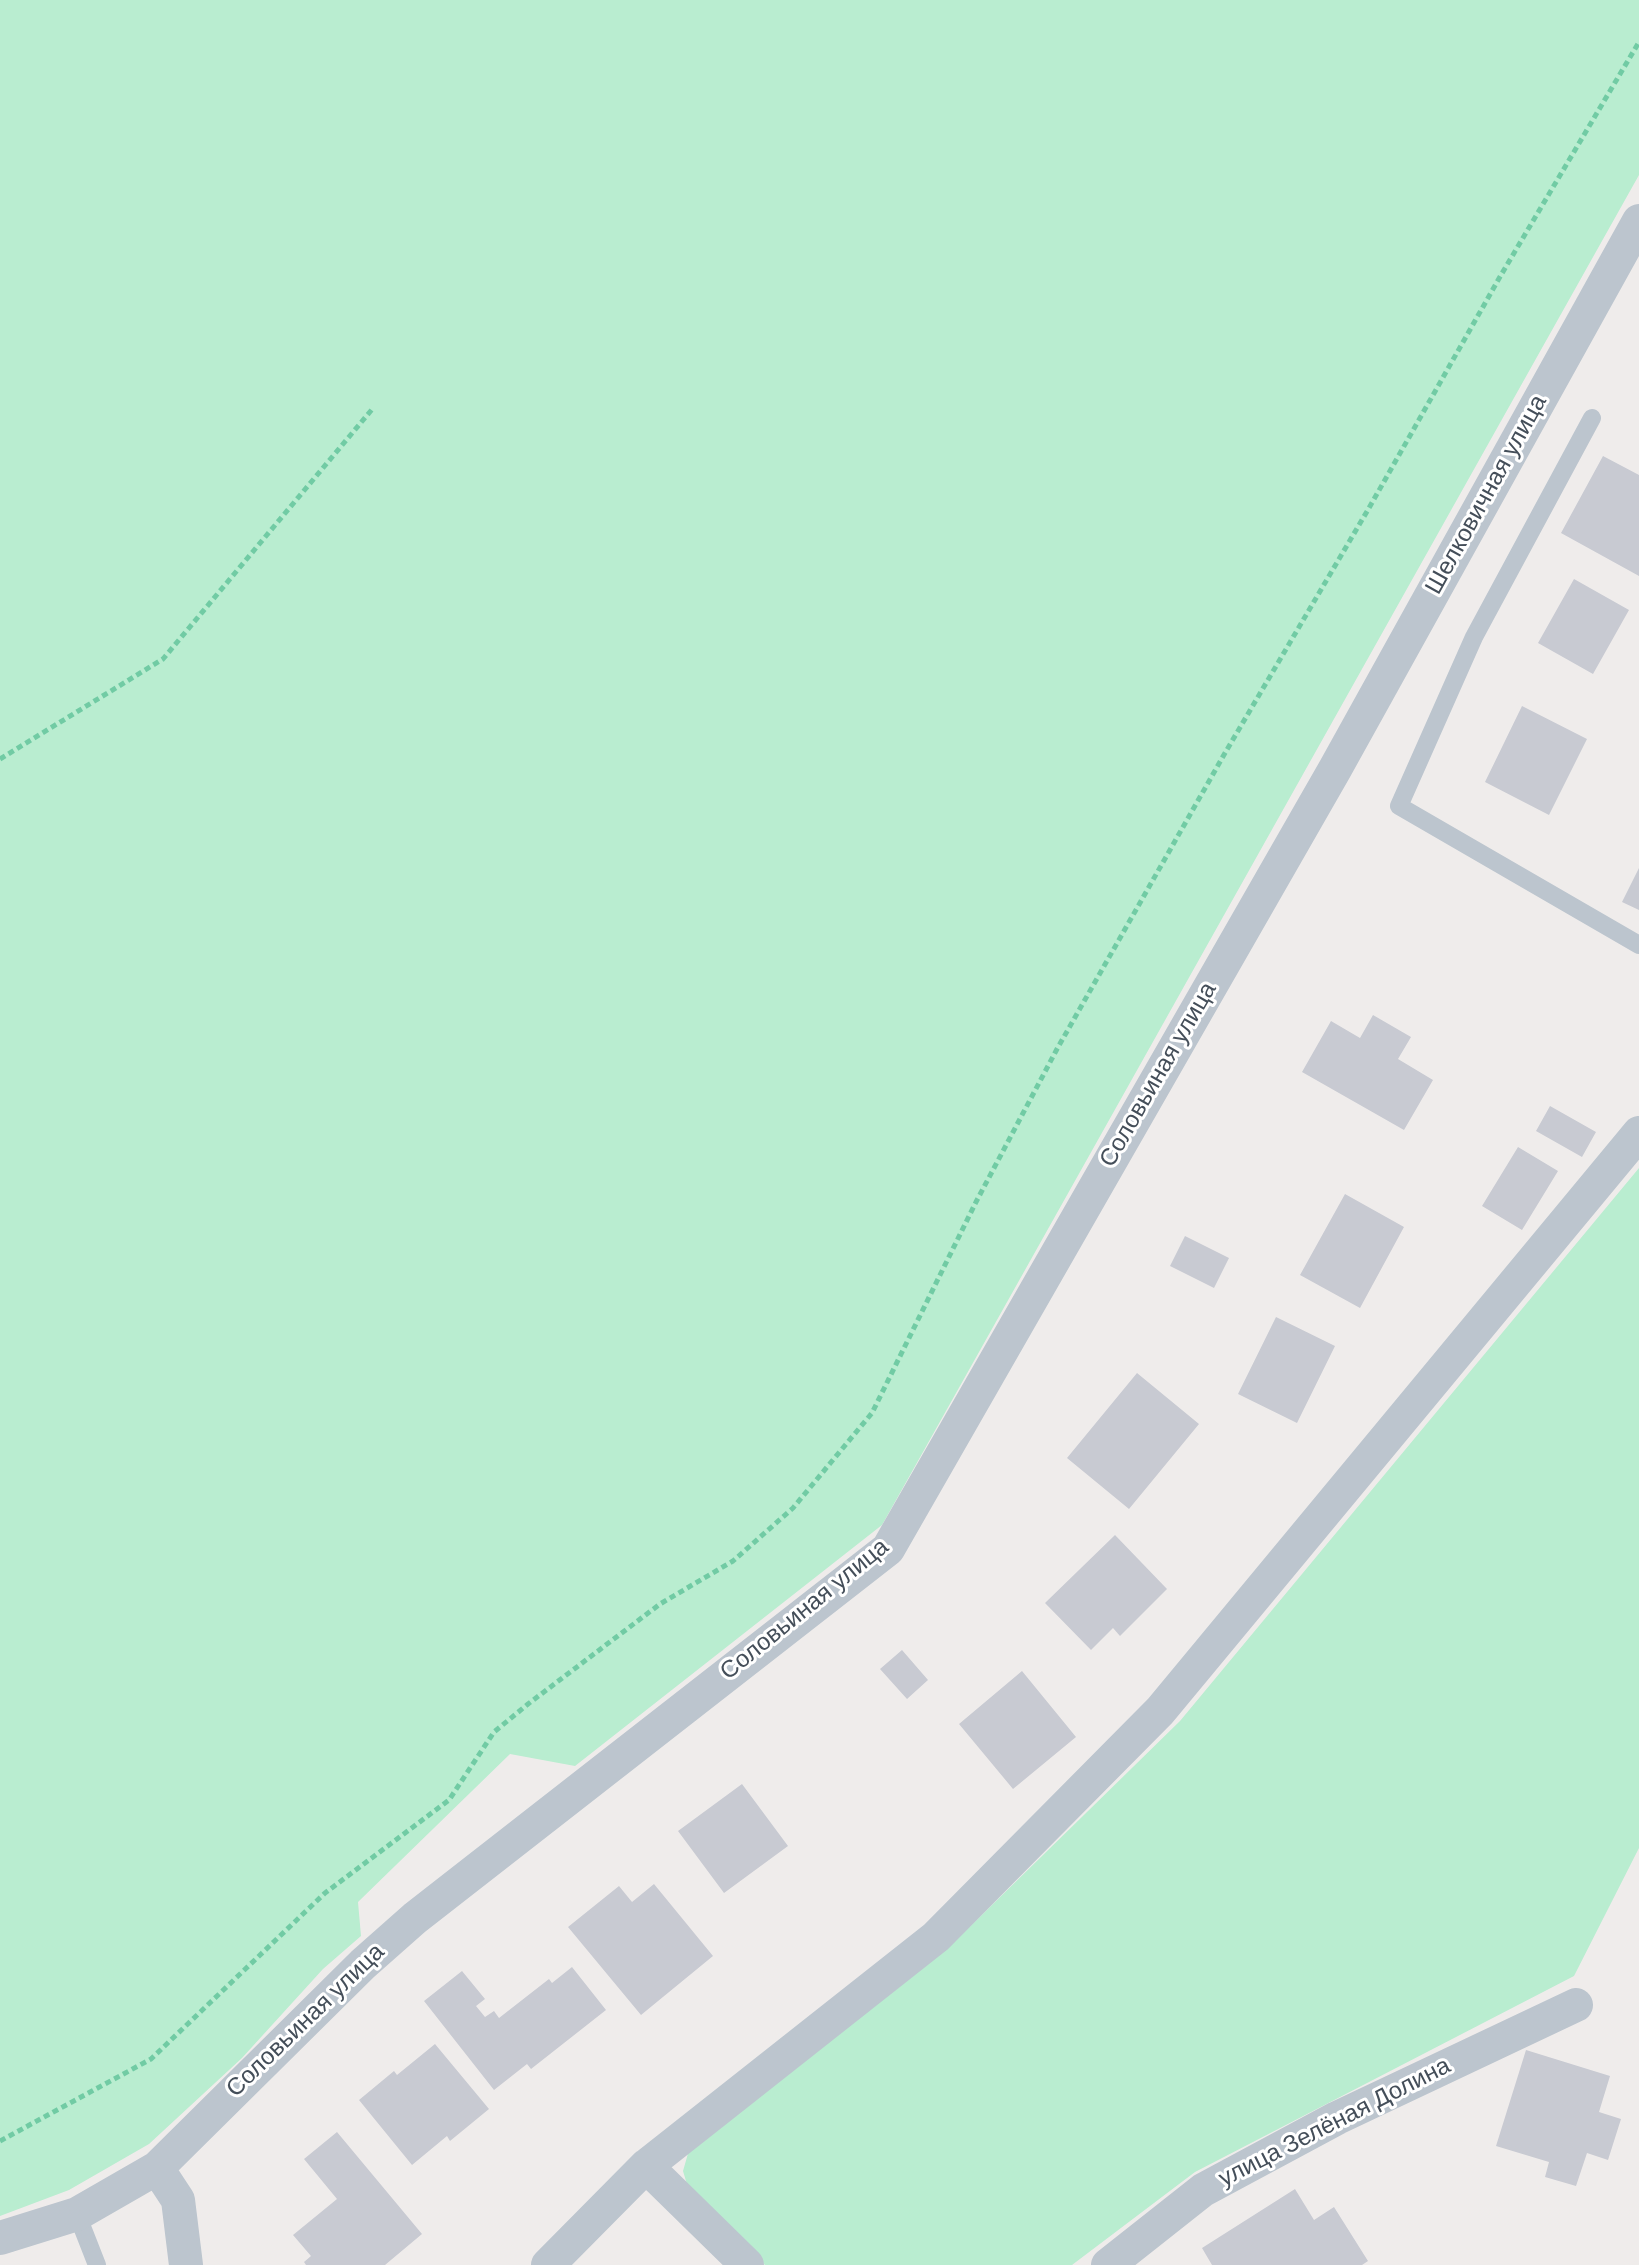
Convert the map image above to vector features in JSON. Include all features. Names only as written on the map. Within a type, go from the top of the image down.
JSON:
[{"type":"street","name":"Шелковичная улица","points":[[1335,769],[1639,221]]},
{"type":"street","name":"Соловьиная улица","points":[[0,2238],[77,2214],[157,2168],[363,1964],[415,1918],[888,1549],[1335,769]]},
{"type":"street","points":[[548,2265],[646,2166],[936,1937],[1160,1711],[1639,1133]]},
{"type":"street","name":"улица Зелёная Долина","points":[[1108,2265],[1203,2190],[1337,2118],[1576,2005]]},
{"type":"street","points":[[646,2166],[747,2265]]},
{"type":"street","points":[[157,2168],[178,2200],[186,2265]]},
{"type":"lane","points":[[1592,418],[1474,637],[1399,806],[1639,945]]},
{"type":"lane","points":[[77,2214],[97,2265]]},
{"type":"path","points":[[0,2141],[151,2059],[325,1893],[449,1800],[494,1732],[660,1604],[733,1561],[793,1508],[872,1413],[976,1202],[1057,1049],[1501,275],[1639,42]]},
{"type":"path","points":[[0,759],[163,659],[374,407]]},
{"type":"green space","points":[[0,0],[1639,0],[1639,175],[882,1525],[575,1766],[510,1754],[358,1902],[361,1936],[323,1969],[242,2058],[149,2144],[69,2190],[0,2216]]},
{"type":"green space","points":[[1639,1168],[1639,1848],[1574,1976],[1195,2172],[1072,2265],[765,2265],[689,2191],[683,2171],[689,2150],[948,1948],[1180,1721]]},
{"type":"building","points":[[1603,456],[1639,475],[1639,576],[1561,533]]},
{"type":"building","points":[[1574,579],[1629,610],[1593,674],[1538,643]]},
{"type":"building","points":[[1522,706],[1587,739],[1549,815],[1485,782]]},
{"type":"building","points":[[1639,868],[1639,910],[1622,902]]},
{"type":"building","points":[[1373,1015],[1411,1037],[1398,1059],[1433,1080],[1404,1130],[1302,1072],[1331,1021],[1360,1038]]},
{"type":"building","points":[[1550,1106],[1596,1132],[1582,1157],[1536,1131]]},
{"type":"building","points":[[1518,1147],[1558,1171],[1522,1230],[1482,1206]]},
{"type":"building","points":[[1345,1194],[1404,1227],[1360,1308],[1300,1275]]},
{"type":"building","points":[[1185,1236],[1229,1258],[1214,1288],[1170,1266]]},
{"type":"building","points":[[1276,1317],[1335,1346],[1297,1423],[1238,1394]]},
{"type":"building","points":[[1137,1373],[1199,1424],[1129,1509],[1067,1458]]},
{"type":"building","points":[[1115,1535],[1167,1589],[1120,1636],[1113,1628],[1091,1650],[1045,1603]]},
{"type":"building","points":[[902,1650],[928,1680],[907,1699],[880,1669]]},
{"type":"building","points":[[1022,1671],[1076,1737],[1013,1789],[959,1724]]},
{"type":"building","points":[[742,1784],[788,1846],[724,1893],[678,1831]]},
{"type":"building","points":[[654,1884],[713,1956],[641,2015],[568,1927],[619,1886],[632,1902]]},
{"type":"building","points":[[572,1967],[606,2010],[531,2069],[527,2064],[494,2090],[424,2001],[462,1971],[485,1999],[476,2006],[485,2017],[494,2011],[499,2018],[549,1979],[552,1983]]},
{"type":"building","points":[[435,2044],[489,2109],[450,2141],[447,2136],[412,2165],[359,2100],[394,2071],[397,2075]]},
{"type":"building","points":[[1526,2050],[1610,2076],[1599,2112],[1621,2119],[1608,2160],[1587,2153],[1576,2186],[1545,2177],[1549,2162],[1496,2146]]},
{"type":"building","points":[[337,2132],[422,2234],[385,2265],[306,2265],[304,2262],[311,2256],[293,2235],[337,2199],[304,2159]]},
{"type":"building","points":[[1295,2189],[1314,2220],[1334,2207],[1368,2261],[1362,2265],[1212,2265],[1202,2248]]}]
